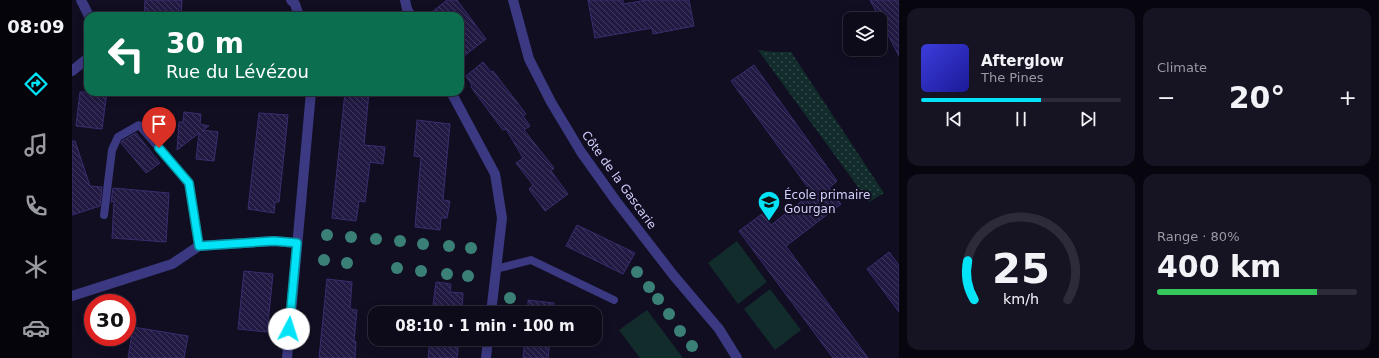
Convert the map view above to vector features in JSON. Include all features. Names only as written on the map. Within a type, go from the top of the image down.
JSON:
[{"type":"street","points":[[81,0],[87,12]]},
{"type":"street","points":[[291,0],[295,4],[298,12]]},
{"type":"street","points":[[405,0],[409,12]]},
{"type":"street","name":"Côte de la Gascarie","points":[[513,0],[529,59],[551,102],[581,152],[621,208],[674,276],[719,329],[737,358]]},
{"type":"street","points":[[72,71],[84,61]]},
{"type":"street","points":[[287,358],[311,96]]},
{"type":"street","points":[[453,96],[495,174],[502,218],[492,306]]},
{"type":"street","points":[[72,296],[172,264],[199,246],[274,241],[297,243]]},
{"type":"street","points":[[486,358],[487,346]]},
{"type":"lane","points":[[104,215],[112,150],[118,137],[139,125],[189,183],[199,246]]},
{"type":"lane","points":[[496,269],[531,260],[614,300]]},
{"type":"green space","points":[[758,50],[791,52],[884,193],[869,202]]},
{"type":"green space","points":[[737,241],[767,282],[738,304],[708,263]]},
{"type":"green space","points":[[770,289],[801,330],[775,350],[744,309]]},
{"type":"green space","points":[[647,310],[683,358],[640,358],[619,330]]},
{"type":"building","points":[[145,0],[182,0],[181,12],[144,12]]},
{"type":"building","points":[[447,0],[457,0],[486,39],[464,56],[464,12],[432,12]]},
{"type":"building","points":[[588,0],[623,0],[623,4],[647,0],[689,0],[694,26],[653,34],[652,28],[595,38]]},
{"type":"building","points":[[870,0],[899,0],[899,56],[887,33],[887,12],[876,12]]},
{"type":"building","points":[[483,62],[491,72],[493,71],[526,114],[523,116],[530,126],[524,130],[554,168],[551,171],[568,194],[545,211],[529,189],[533,185],[516,163],[523,158],[506,129],[503,130],[471,87],[472,85],[466,76]]},
{"type":"building","points":[[754,65],[837,181],[829,188],[841,204],[786,246],[868,358],[833,358],[739,231],[762,214],[771,225],[812,193],[731,81]]},
{"type":"building","points":[[80,92],[84,92],[84,96],[106,96],[102,129],[76,126]]},
{"type":"building","points":[[345,96],[369,96],[364,145],[385,147],[383,164],[370,162],[365,202],[359,201],[356,221],[332,218]]},
{"type":"building","points":[[184,112],[201,114],[200,124],[209,126],[203,130],[218,132],[214,161],[196,159],[199,133],[177,150],[179,122],[183,122]]},
{"type":"building","points":[[259,113],[288,115],[279,202],[275,202],[274,213],[248,209]]},
{"type":"building","points":[[417,120],[450,124],[443,200],[450,201],[447,218],[441,218],[440,230],[415,227],[421,157],[414,156]]},
{"type":"building","points":[[136,133],[160,163],[146,173],[121,143]]},
{"type":"building","points":[[72,141],[75,141],[90,186],[102,187],[100,206],[72,215]]},
{"type":"building","points":[[113,188],[169,193],[166,242],[112,238],[114,201],[111,202]]},
{"type":"building","points":[[577,225],[635,253],[623,274],[566,246]]},
{"type":"building","points":[[889,252],[899,265],[899,312],[867,269]]},
{"type":"building","points":[[244,271],[273,274],[267,332],[238,329]]},
{"type":"building","points":[[327,279],[352,282],[350,309],[357,310],[354,341],[356,342],[355,358],[319,358]]},
{"type":"building","points":[[436,282],[451,284],[450,292],[463,293],[462,306],[433,306]]},
{"type":"building","points":[[528,300],[554,303],[554,306],[528,306]]},
{"type":"building","points":[[136,327],[188,336],[184,358],[128,358],[130,346],[136,346]]},
{"type":"building","points":[[429,346],[458,346],[457,358],[428,358]]},
{"type":"building","points":[[524,346],[549,346],[548,358],[523,358]]},
{"type":"place","name":"École primaire Gourgan","points":[[769,222]]},
{"type":"route","points":[[159,148],[189,183],[199,246],[274,241],[297,243],[289,329]]}]
